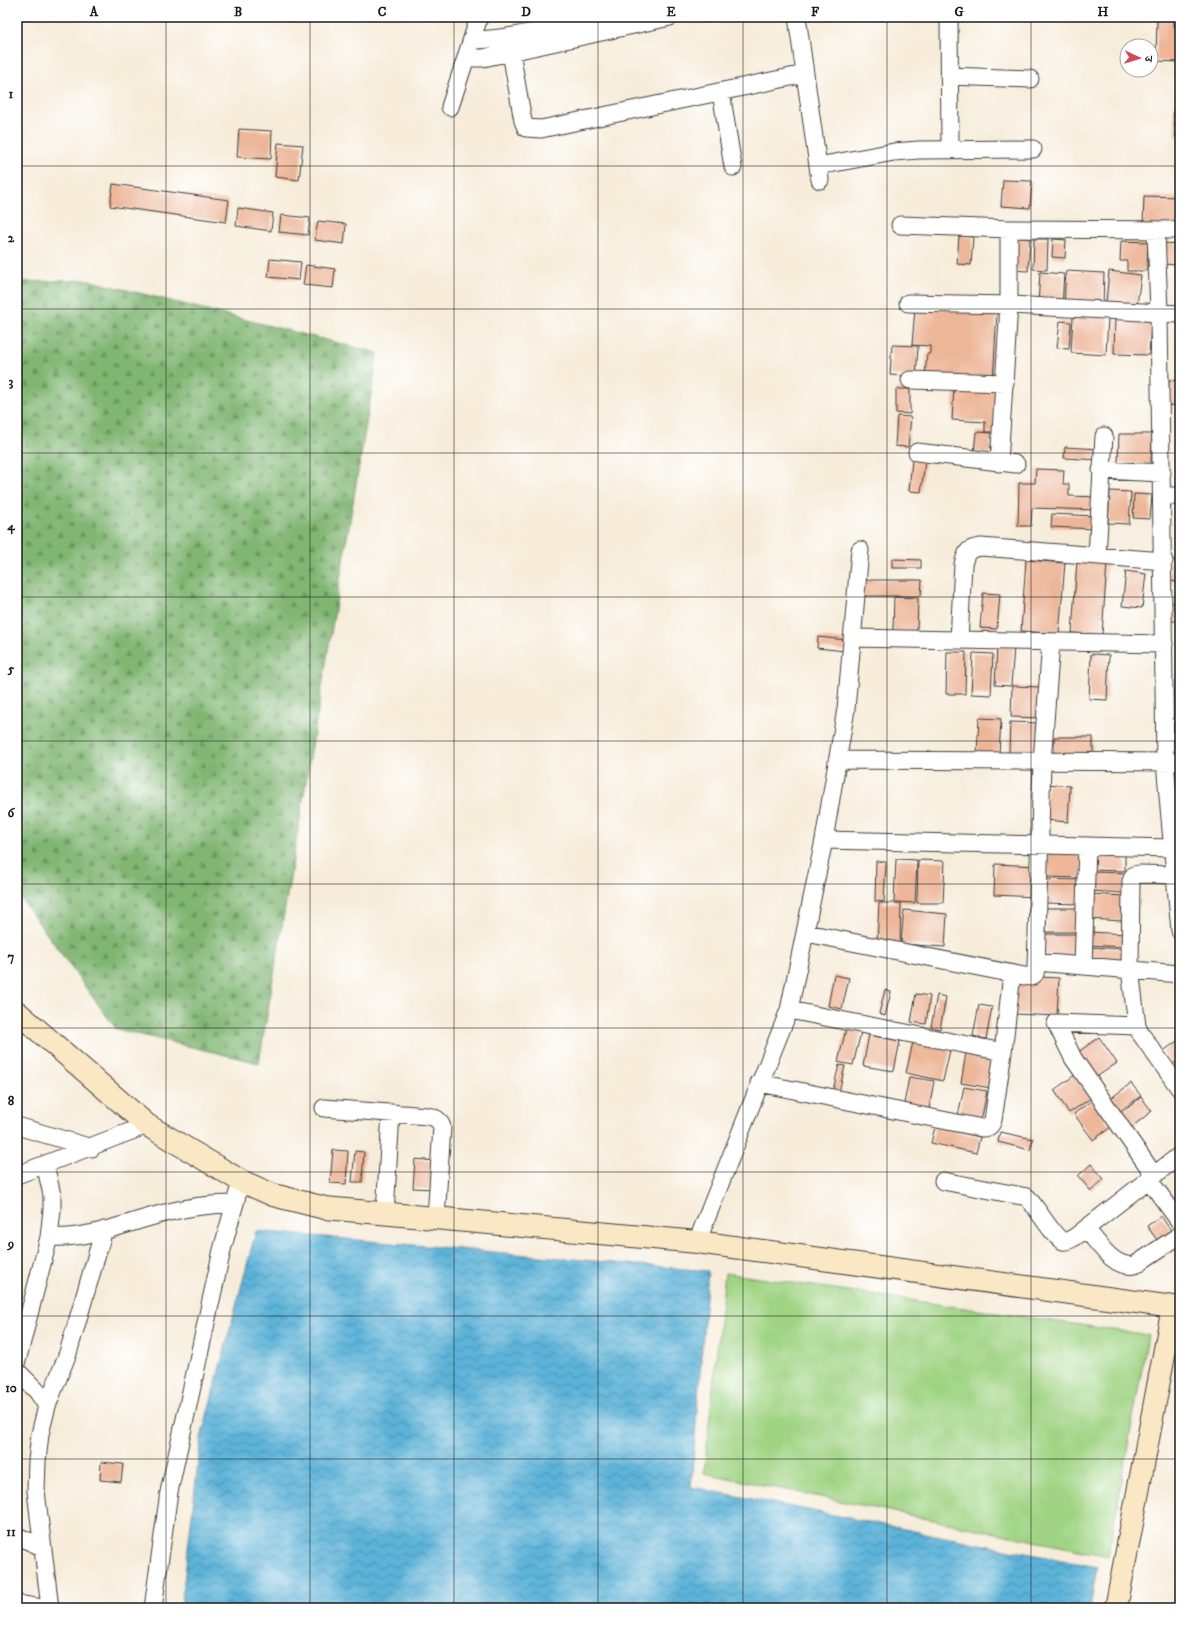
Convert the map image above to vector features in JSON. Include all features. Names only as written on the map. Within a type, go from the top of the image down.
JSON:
[{"type":"main road","points":[[17,1012],[148,1125],[241,1181],[273,1195],[325,1208],[697,1242],[1176,1307],[1116,1608]]},
{"type":"street","points":[[450,107],[479,17]]},
{"type":"street","points":[[472,40],[511,36],[596,17]]},
{"type":"street","points":[[466,58],[483,58],[670,17]]},
{"type":"street","points":[[797,17],[819,173],[894,152],[950,148],[1033,149]]},
{"type":"street","points":[[949,17],[950,148]]},
{"type":"street","points":[[511,52],[523,121],[526,128],[532,129],[541,129],[805,74]]},
{"type":"street","points":[[950,76],[1030,79]]},
{"type":"street","points":[[721,92],[732,167]]},
{"type":"street","points":[[900,225],[1009,229],[1180,230]]},
{"type":"street","points":[[917,452],[1008,464],[1005,383],[1009,305],[1009,229]]},
{"type":"street","points":[[1156,230],[1160,313],[1164,644],[1173,762],[1172,848],[1180,931]]},
{"type":"street","points":[[908,304],[1009,305],[1180,314]]},
{"type":"street","points":[[910,380],[1005,383]]},
{"type":"street","points":[[1097,556],[1104,436]]},
{"type":"street","points":[[1101,470],[1162,473]]},
{"type":"street","points":[[1162,496],[1180,496]]},
{"type":"street","points":[[959,640],[963,564],[966,554],[971,548],[982,547],[1164,562]]},
{"type":"street","points":[[697,1242],[789,1010],[824,840],[846,709],[860,550]]},
{"type":"street","points":[[853,638],[1164,644]]},
{"type":"street","points":[[806,933],[1012,974],[1031,976],[1035,974],[1042,762],[1051,642]]},
{"type":"street","points":[[837,760],[1173,762]]},
{"type":"street","points":[[824,840],[1172,848]]},
{"type":"street","points":[[1083,966],[1087,846]]},
{"type":"street","points":[[1175,875],[1140,874],[1134,875],[1131,881],[1130,969],[1137,1026],[1140,1033],[1180,1089]]},
{"type":"street","points":[[1036,962],[1180,974]]},
{"type":"street","points":[[759,1083],[988,1128],[992,1125],[993,1120],[1012,974]]},
{"type":"street","points":[[789,1010],[1003,1052]]},
{"type":"street","points":[[1137,1026],[1056,1024],[1073,1058],[1180,1222]]},
{"type":"street","points":[[324,1108],[428,1116],[440,1120],[442,1127],[436,1218]]},
{"type":"street","points":[[385,1213],[391,1113]]},
{"type":"street","points":[[17,1175],[92,1148],[148,1125]]},
{"type":"street","points":[[17,1126],[92,1148]]},
{"type":"street","points":[[943,1181],[1027,1197],[1033,1203],[1056,1236],[1062,1240],[1068,1241],[1086,1229],[1180,1155]]},
{"type":"street","points":[[17,1361],[49,1237],[52,1194],[45,1164]]},
{"type":"street","points":[[153,1608],[169,1492],[222,1250],[241,1181]]},
{"type":"street","points":[[49,1237],[74,1237],[166,1213],[196,1207],[235,1204]]},
{"type":"street","points":[[1086,1229],[1110,1256],[1119,1264],[1127,1266],[1135,1265],[1180,1235]]},
{"type":"street","points":[[50,1608],[36,1491],[36,1461],[40,1434],[47,1406],[68,1353],[104,1230]]},
{"type":"street","points":[[17,1371],[37,1391],[47,1406]]},
{"type":"street","points":[[17,1536],[42,1546]]},
{"type":"street","points":[[17,1604],[42,1608]]},
{"type":"green space","points":[[87,280],[378,353],[259,1063],[116,1029],[17,893],[17,282]]},
{"type":"green space","points":[[725,1273],[1148,1335],[1108,1556],[704,1473]]},
{"type":"water","points":[[256,1231],[708,1271],[691,1487],[1097,1567],[1090,1608],[181,1608],[201,1438]]},
{"type":"building","points":[[1157,17],[1174,17],[1174,27],[1180,27],[1180,62],[1159,61],[1159,38],[1157,38]]},
{"type":"building","points":[[1173,110],[1180,110],[1180,137],[1176,137]]},
{"type":"building","points":[[239,129],[272,131],[271,159],[237,157]]},
{"type":"building","points":[[278,143],[303,145],[299,180],[275,177]]},
{"type":"building","points":[[1003,180],[1032,181],[1030,208],[1001,206]]},
{"type":"building","points":[[113,184],[229,200],[226,222],[110,206]]},
{"type":"building","points":[[1144,196],[1180,197],[1180,227],[1143,226]]},
{"type":"building","points":[[238,208],[273,213],[271,231],[236,226]]},
{"type":"building","points":[[281,215],[310,218],[308,235],[279,232]]},
{"type":"building","points":[[318,221],[346,224],[344,244],[315,240]]},
{"type":"building","points":[[959,236],[973,237],[971,265],[957,264]]},
{"type":"building","points":[[1013,237],[1030,239],[1028,271],[1010,270]]},
{"type":"building","points":[[1034,239],[1048,239],[1047,270],[1033,269]]},
{"type":"building","points":[[1053,239],[1066,240],[1065,258],[1052,257]]},
{"type":"building","points":[[1121,241],[1148,242],[1147,271],[1127,271],[1127,261],[1120,261]]},
{"type":"building","points":[[1162,243],[1180,244],[1180,265],[1161,264]]},
{"type":"building","points":[[270,259],[301,262],[299,280],[268,277]]},
{"type":"building","points":[[306,265],[335,269],[333,288],[303,285]]},
{"type":"building","points":[[1066,271],[1104,273],[1103,306],[1064,305]]},
{"type":"building","points":[[1109,271],[1141,275],[1137,305],[1106,302]]},
{"type":"building","points":[[1040,272],[1064,274],[1062,306],[1038,305]]},
{"type":"building","points":[[915,308],[997,313],[993,380],[925,376],[927,354],[930,354],[930,346],[912,345]]},
{"type":"building","points":[[1073,316],[1108,318],[1106,355],[1071,353]]},
{"type":"building","points":[[1115,318],[1151,320],[1149,355],[1114,354]]},
{"type":"building","points":[[1060,321],[1071,322],[1069,349],[1057,348]]},
{"type":"building","points":[[892,345],[918,346],[916,377],[890,375]]},
{"type":"building","points":[[1169,380],[1180,381],[1180,406],[1168,405]]},
{"type":"building","points":[[954,388],[997,390],[994,432],[985,432],[985,422],[952,420]]},
{"type":"building","points":[[896,389],[910,389],[910,414],[896,413]]},
{"type":"building","points":[[897,416],[911,417],[908,447],[895,446]]},
{"type":"building","points":[[976,432],[993,433],[990,453],[974,452]]},
{"type":"building","points":[[1119,434],[1152,434],[1151,464],[1118,463]]},
{"type":"building","points":[[1065,447],[1100,449],[1099,460],[1064,458]]},
{"type":"building","points":[[912,460],[925,461],[921,492],[909,491]]},
{"type":"building","points":[[1036,469],[1064,470],[1063,484],[1069,484],[1069,496],[1097,497],[1096,510],[1032,508],[1031,526],[1018,526],[1019,483],[1035,483]]},
{"type":"building","points":[[1110,491],[1131,492],[1129,524],[1108,523]]},
{"type":"building","points":[[1134,494],[1152,495],[1150,519],[1133,518]]},
{"type":"building","points":[[1052,514],[1096,516],[1095,529],[1051,527]]},
{"type":"building","points":[[892,559],[921,560],[921,568],[892,568]]},
{"type":"building","points":[[1026,560],[1065,563],[1059,634],[1021,631]]},
{"type":"building","points":[[1077,560],[1107,562],[1102,635],[1072,633]]},
{"type":"building","points":[[1170,560],[1180,561],[1180,582],[1169,581]]},
{"type":"building","points":[[1126,571],[1146,574],[1142,608],[1122,606]]},
{"type":"building","points":[[864,580],[922,580],[921,596],[864,596]]},
{"type":"building","points":[[983,593],[1000,594],[997,629],[980,628]]},
{"type":"building","points":[[894,597],[918,598],[917,632],[893,631]]},
{"type":"building","points":[[1171,603],[1180,603],[1180,621],[1171,621]]},
{"type":"building","points":[[818,637],[846,640],[845,651],[817,648]]},
{"type":"building","points":[[997,646],[1014,647],[1011,686],[995,685]]},
{"type":"building","points":[[947,652],[966,652],[965,694],[946,694]]},
{"type":"building","points":[[973,653],[993,654],[991,695],[971,694]]},
{"type":"building","points":[[1091,654],[1109,655],[1107,700],[1089,699]]},
{"type":"building","points":[[1012,686],[1042,687],[1041,718],[1011,717]]},
{"type":"building","points":[[979,718],[1001,719],[999,755],[977,753]]},
{"type":"building","points":[[1010,722],[1041,723],[1040,755],[1009,754]]},
{"type":"building","points":[[1054,737],[1093,737],[1093,755],[1054,755]]},
{"type":"building","points":[[1047,784],[1070,786],[1068,822],[1045,820]]},
{"type":"building","points":[[1048,850],[1082,851],[1082,878],[1047,877]]},
{"type":"building","points":[[1092,850],[1125,852],[1125,871],[1091,870]]},
{"type":"building","points":[[896,859],[917,860],[915,903],[894,902]]},
{"type":"building","points":[[918,860],[945,861],[943,903],[917,903]]},
{"type":"building","points":[[876,861],[886,862],[884,902],[875,901]]},
{"type":"building","points":[[995,864],[1037,866],[1037,897],[994,895]]},
{"type":"building","points":[[1092,872],[1125,873],[1125,893],[1091,891]]},
{"type":"building","points":[[1043,879],[1081,880],[1081,904],[1042,903]]},
{"type":"building","points":[[1089,894],[1124,896],[1123,921],[1088,919]]},
{"type":"building","points":[[879,903],[901,903],[900,944],[877,943]]},
{"type":"building","points":[[1046,908],[1080,908],[1080,932],[1046,932]]},
{"type":"building","points":[[904,910],[947,914],[945,947],[901,944]]},
{"type":"building","points":[[1088,932],[1126,934],[1125,947],[1088,945]]},
{"type":"building","points":[[1043,934],[1079,934],[1079,959],[1044,958]]},
{"type":"building","points":[[1088,947],[1125,949],[1124,964],[1087,961]]},
{"type":"building","points":[[834,975],[849,978],[842,1009],[828,1006]]},
{"type":"building","points":[[1040,977],[1059,978],[1057,1016],[1015,1014],[1016,981],[1040,982]]},
{"type":"building","points":[[885,990],[891,992],[885,1016],[879,1014]]},
{"type":"building","points":[[916,994],[930,996],[926,1024],[911,1022]]},
{"type":"building","points":[[937,995],[946,997],[940,1029],[931,1027]]},
{"type":"building","points":[[979,1005],[992,1007],[986,1039],[973,1036]]},
{"type":"building","points":[[846,1029],[861,1032],[853,1065],[838,1062]]},
{"type":"building","points":[[869,1035],[900,1041],[894,1071],[863,1066]]},
{"type":"building","points":[[1099,1037],[1117,1063],[1095,1078],[1077,1053]]},
{"type":"building","points":[[1180,1039],[1180,1059],[1172,1065],[1162,1052]]},
{"type":"building","points":[[913,1042],[950,1050],[943,1081],[906,1073]]},
{"type":"building","points":[[966,1053],[996,1059],[991,1088],[961,1083]]},
{"type":"building","points":[[839,1065],[845,1066],[839,1092],[833,1090]]},
{"type":"building","points":[[1075,1075],[1091,1098],[1069,1113],[1054,1090]]},
{"type":"building","points":[[909,1077],[934,1081],[929,1109],[904,1104]]},
{"type":"building","points":[[1131,1083],[1141,1096],[1119,1112],[1110,1099]]},
{"type":"building","points":[[964,1087],[987,1091],[981,1121],[958,1116]]},
{"type":"building","points":[[1141,1097],[1152,1111],[1129,1129],[1118,1116]]},
{"type":"building","points":[[1092,1100],[1111,1127],[1093,1140],[1074,1114]]},
{"type":"building","points":[[935,1127],[980,1137],[976,1153],[931,1143]]},
{"type":"building","points":[[1000,1132],[1033,1139],[1030,1150],[998,1142]]},
{"type":"building","points":[[333,1150],[348,1151],[346,1184],[330,1183]]},
{"type":"building","points":[[355,1151],[364,1152],[362,1182],[352,1182]]},
{"type":"building","points":[[415,1159],[435,1161],[433,1189],[413,1188]]},
{"type":"building","points":[[1091,1164],[1104,1179],[1091,1191],[1078,1176]]},
{"type":"building","points":[[1161,1216],[1174,1235],[1160,1244],[1147,1226]]},
{"type":"building","points":[[101,1462],[123,1464],[121,1482],[100,1480]]}]
